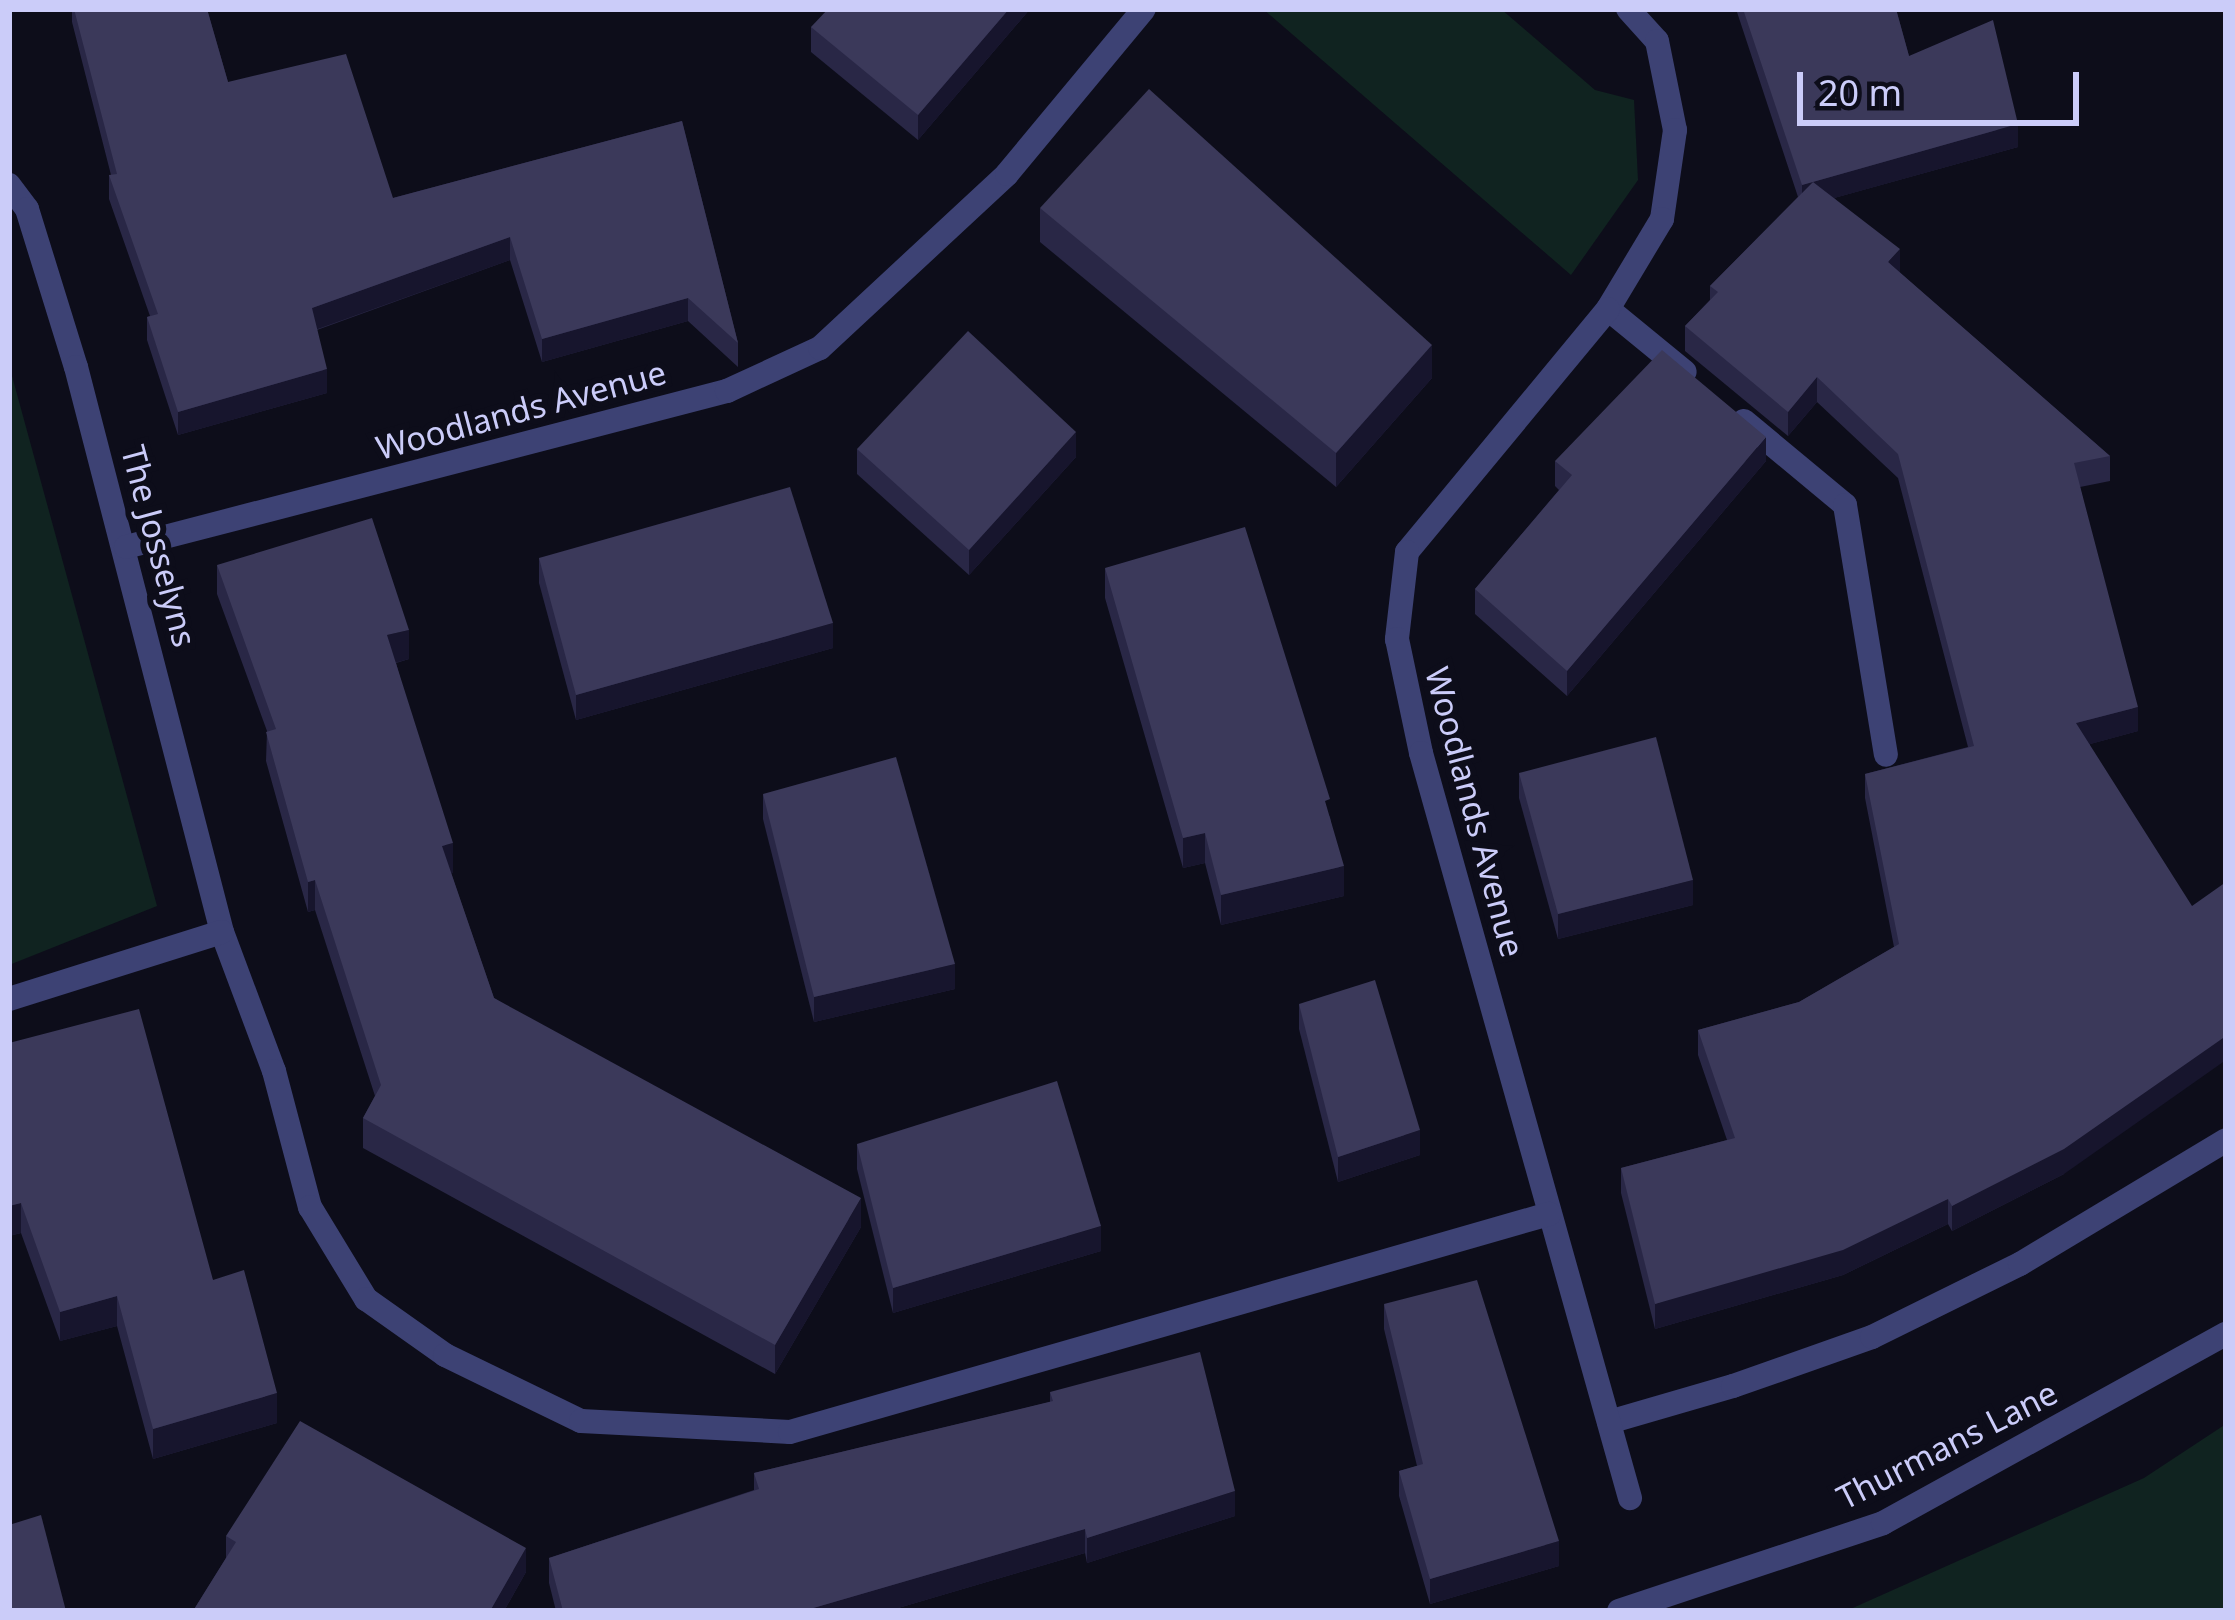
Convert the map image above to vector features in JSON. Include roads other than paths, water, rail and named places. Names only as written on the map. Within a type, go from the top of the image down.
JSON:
[{"type":"street","name":"Woodlands Avenue","points":[[126,547],[727,391],[820,348],[1007,174],[1144,9]]},
{"type":"street","name":"Woodlands Avenue","points":[[1628,9],[1657,41],[1675,130],[1662,219],[1608,309],[1407,552],[1396,639],[1421,753],[1630,1498]]},
{"type":"street","name":"The Josselyns","points":[[9,185],[27,208],[126,547],[223,932],[274,1071],[310,1207],[366,1299],[446,1355],[581,1421],[790,1432],[1549,1214]]},
{"type":"street","points":[[1608,309],[1845,505],[1886,755]]},
{"type":"street","points":[[9,999],[223,932]]},
{"type":"street","points":[[1609,1422],[1733,1386],[1872,1337],[2020,1264],[2226,1140]]},
{"type":"street","name":"Thurmans Lane","points":[[1619,1611],[1883,1522],[2226,1334]]}]
